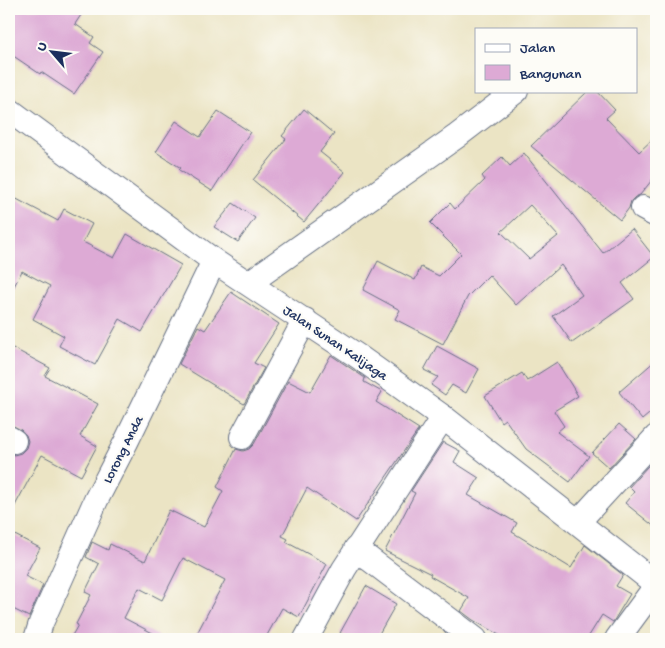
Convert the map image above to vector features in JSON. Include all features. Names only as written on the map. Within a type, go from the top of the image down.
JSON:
[{"type":"street","points":[[249,283],[457,136],[515,92]]},
{"type":"street","name":"Jalan Sunan Kalijaga","points":[[9,110],[214,261],[305,320],[443,416],[656,585]]},
{"type":"street","name":"Lorong Anda","points":[[36,639],[41,623],[96,500],[214,261]]},
{"type":"street","points":[[242,437],[305,320]]},
{"type":"street","points":[[306,639],[344,569],[443,416]]},
{"type":"street","points":[[578,522],[656,437]]},
{"type":"street","points":[[356,550],[474,639]]},
{"type":"street","points":[[617,639],[656,585]]},
{"type":"building","points":[[9,9],[85,9],[75,24],[94,37],[90,43],[103,52],[74,94],[9,53]]},
{"type":"building","points":[[587,92],[598,92],[615,110],[606,118],[639,152],[656,136],[656,175],[640,195],[631,201],[629,208],[620,220],[531,146]]},
{"type":"building","points":[[304,109],[334,134],[320,152],[345,172],[304,222],[253,180],[286,139],[282,136]]},
{"type":"building","points":[[218,111],[250,132],[212,191],[179,170],[181,168],[156,152],[176,121],[200,137]]},
{"type":"building","points":[[524,153],[603,253],[632,229],[654,257],[622,283],[634,299],[572,343],[553,316],[582,295],[561,265],[516,305],[489,275],[468,296],[443,344],[395,319],[400,310],[363,290],[378,261],[415,280],[421,267],[439,276],[461,254],[430,223],[450,203],[455,209],[485,180],[482,176],[502,157],[510,166]],"holes":[[[530,205],[558,236],[529,259],[501,232]]]},
{"type":"building","points":[[9,195],[58,221],[64,209],[92,224],[83,242],[114,258],[127,234],[181,265],[142,332],[120,319],[95,365],[59,346],[64,336],[33,319],[50,286],[22,271],[9,296]]},
{"type":"building","points":[[233,203],[255,218],[238,242],[214,227]]},
{"type":"building","points":[[231,292],[279,324],[254,363],[264,368],[244,404],[179,364],[198,326],[205,330]]},
{"type":"building","points":[[9,346],[50,368],[45,376],[98,404],[80,436],[97,446],[81,476],[42,455],[9,517],[9,453],[14,455],[21,453],[26,448],[28,441],[26,435],[21,430],[9,424]]},
{"type":"building","points":[[437,346],[479,369],[466,393],[452,385],[445,395],[431,385],[438,377],[424,370]]},
{"type":"building","points":[[331,355],[365,378],[364,382],[382,392],[376,402],[419,429],[356,521],[307,488],[282,536],[288,539],[286,542],[327,564],[299,617],[282,608],[265,639],[194,639],[225,580],[183,558],[162,600],[139,588],[124,618],[164,639],[70,639],[91,595],[85,592],[99,564],[86,557],[92,542],[108,550],[110,544],[145,561],[169,510],[204,527],[223,491],[217,487],[236,449],[243,451],[249,449],[254,444],[288,381],[310,392]]},
{"type":"building","points":[[656,360],[656,408],[642,420],[619,392]]},
{"type":"building","points":[[557,362],[578,396],[554,411],[564,426],[557,432],[589,456],[570,482],[526,449],[505,419],[501,422],[485,396],[522,373],[527,381]]},
{"type":"building","points":[[619,424],[636,439],[609,468],[592,453]]},
{"type":"building","points":[[443,442],[460,451],[454,462],[479,478],[468,495],[517,523],[512,532],[571,568],[585,545],[623,575],[616,586],[630,594],[613,622],[602,615],[587,639],[506,639],[461,611],[469,598],[430,576],[431,574],[385,551],[415,493],[411,491]]},
{"type":"building","points":[[656,457],[656,528],[625,503],[634,492],[629,487]]},
{"type":"building","points":[[9,532],[40,548],[25,576],[43,585],[29,617],[9,607]]},
{"type":"building","points":[[366,586],[396,604],[376,639],[351,639],[340,633]]}]
